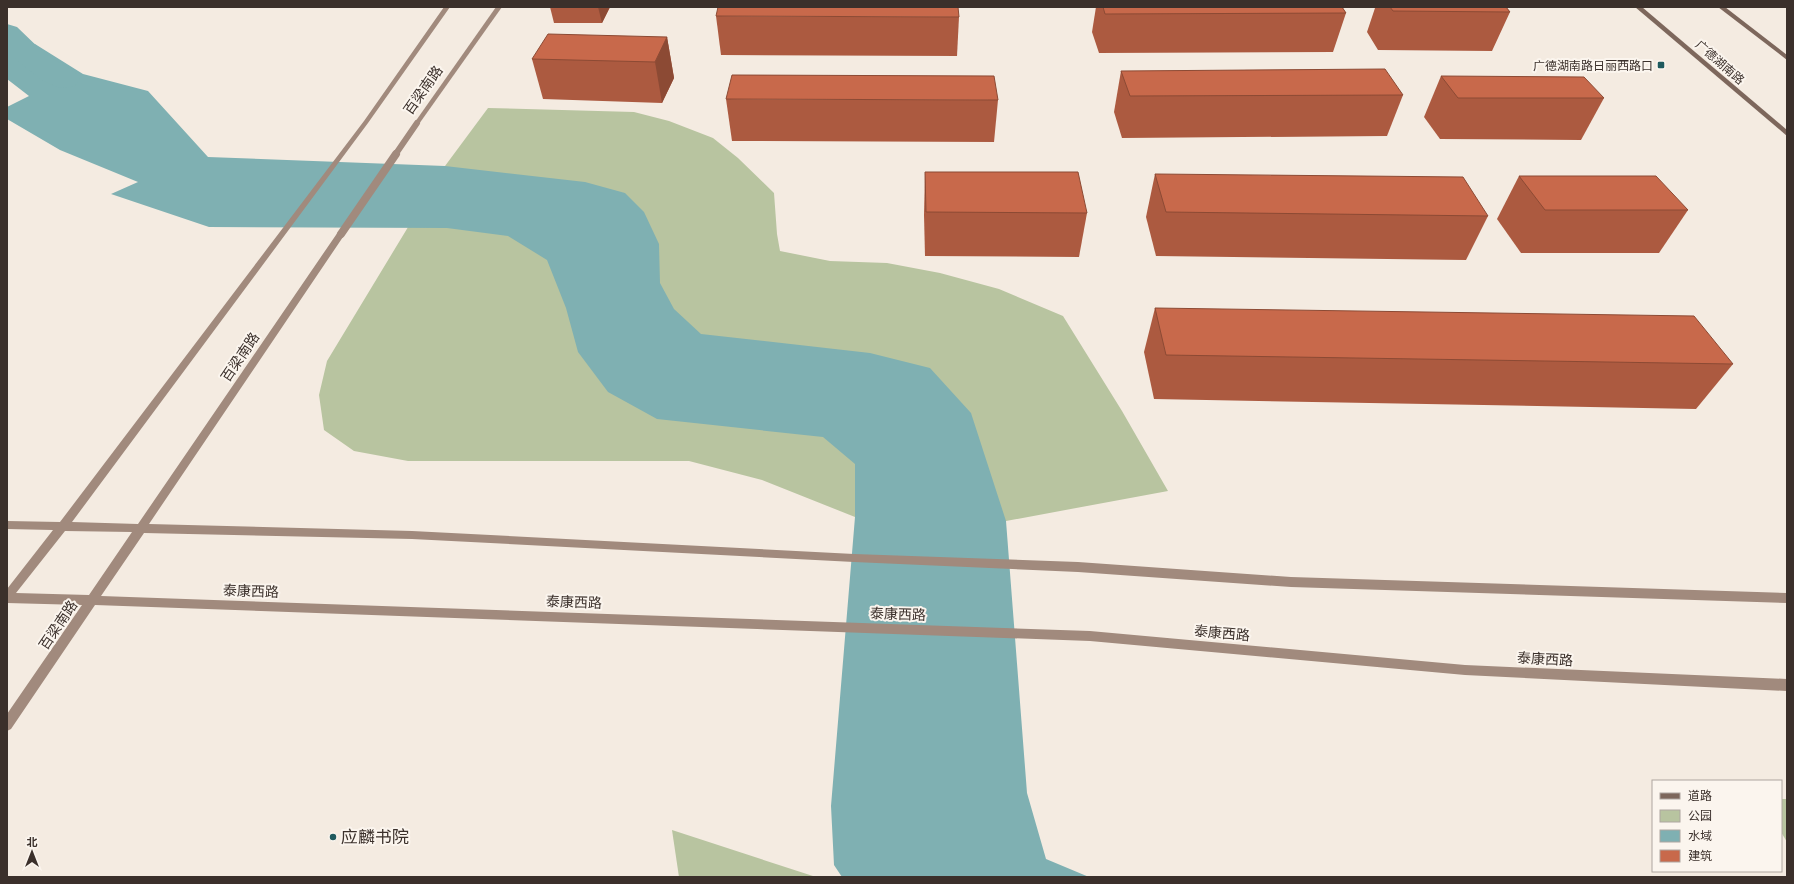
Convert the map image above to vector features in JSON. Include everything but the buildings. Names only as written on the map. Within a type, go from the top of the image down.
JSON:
[{"type":"main road","name":"百梁南路","points":[[7,598],[282,235],[366,122],[447,7]]},
{"type":"main road","name":"百梁南路","points":[[7,725],[417,123],[499,7]]},
{"type":"main road","name":"广德湖南路","points":[[1638,7],[1787,134]]},
{"type":"main road","points":[[1721,7],[1787,58]]},
{"type":"main road","points":[[7,525],[412,535],[854,558],[1078,566],[1291,582],[1787,598]]},
{"type":"main road","name":"泰康西路","points":[[7,598],[1090,636],[1465,670],[1787,685]]},
{"type":"green space","points":[[488,108],[634,112],[669,121],[713,138],[738,158],[774,193],[777,234],[780,251],[830,261],[887,263],[940,273],[999,289],[1063,316],[1122,411],[1168,491],[1006,521],[855,517],[762,480],[689,461],[408,461],[354,451],[324,430],[319,395],[327,361],[445,166]]},
{"type":"green space","points":[[1782,799],[1787,799],[1787,842],[1782,834]]},
{"type":"green space","points":[[672,830],[816,877],[679,877]]},
{"type":"water","points":[[7,38],[35,44],[83,74],[148,91],[208,157],[445,166],[585,182],[625,193],[644,212],[659,244],[660,283],[674,309],[701,334],[870,353],[930,368],[971,413],[1006,521],[1027,793],[1046,859],[1089,877],[842,877],[834,865],[831,806],[855,517],[855,464],[823,437],[657,419],[608,392],[578,352],[566,308],[547,260],[508,236],[447,228],[209,227],[111,194],[138,182],[60,150],[7,119],[7,107],[29,96],[7,79]]},
{"type":"waterway","points":[[7,33],[33,59],[64,79]]},
{"type":"place","name":"广德湖南路日丽西路口","points":[[1661,65]]},
{"type":"place","name":"应麟书院","points":[[333,837]]}]
